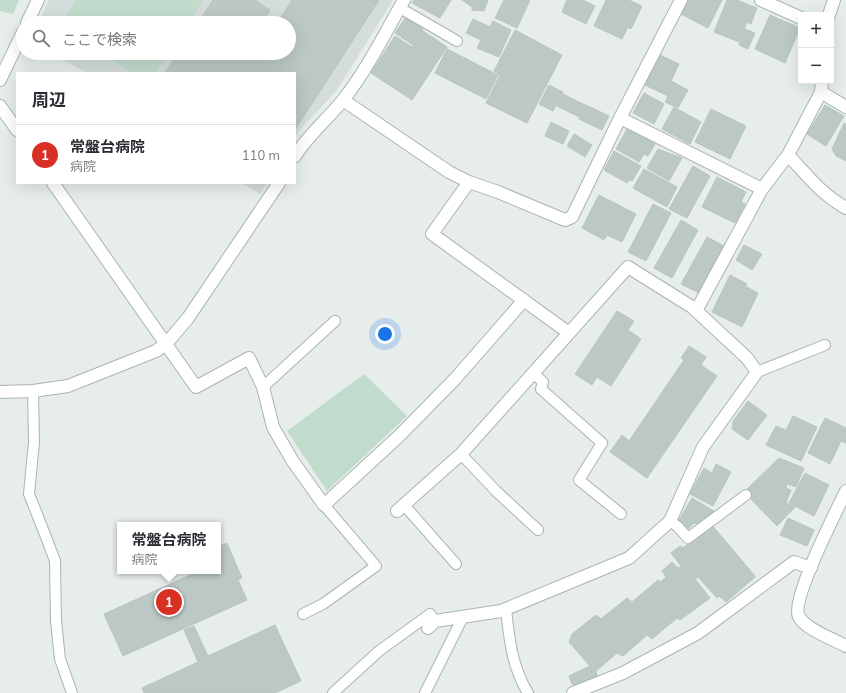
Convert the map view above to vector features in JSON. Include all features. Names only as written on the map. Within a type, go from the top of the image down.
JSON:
[{"type":"street","points":[[30,16],[38,0]]},
{"type":"street","points":[[343,100],[449,172],[469,182],[498,192],[565,220],[572,217],[620,118],[681,0]]},
{"type":"street","points":[[761,0],[798,17]]},
{"type":"street","points":[[830,12],[834,0]]},
{"type":"street","points":[[296,154],[343,100],[367,64],[402,4]]},
{"type":"street","points":[[0,80],[16,47]]},
{"type":"street","points":[[696,310],[762,189],[788,155],[822,86],[846,107]]},
{"type":"street","points":[[0,106],[16,129]]},
{"type":"street","points":[[620,118],[762,189]]},
{"type":"street","points":[[788,155],[817,187],[838,204],[846,208]]},
{"type":"street","points":[[469,182],[432,234],[569,333]]},
{"type":"street","points":[[54,184],[196,387],[249,358],[263,386],[272,427],[292,460],[324,505],[399,436],[455,379],[524,300]]},
{"type":"street","points":[[0,392],[33,391],[68,386],[156,351],[166,344],[188,318],[278,184]]},
{"type":"street","points":[[400,508],[460,454],[628,267],[696,310],[747,358],[757,372],[703,447],[670,522],[647,538],[629,558],[501,611],[463,617],[432,625]]},
{"type":"street","points":[[846,491],[823,538],[811,568],[800,599],[798,615],[804,624],[846,646]]},
{"type":"street","points":[[573,693],[623,673],[698,633],[794,562],[811,568]]},
{"type":"lane","points":[[402,4],[456,41]]},
{"type":"lane","points":[[263,386],[335,321]]},
{"type":"lane","points":[[757,372],[825,345]]},
{"type":"lane","points":[[532,373],[543,382],[541,390],[602,443],[579,480],[621,514]]},
{"type":"lane","points":[[33,391],[34,442],[30,494],[55,561],[56,621],[60,660],[72,693]]},
{"type":"lane","points":[[460,454],[538,530]]},
{"type":"lane","points":[[670,522],[688,538],[746,495]]},
{"type":"lane","points":[[303,614],[323,604],[376,566],[324,505]]},
{"type":"lane","points":[[400,508],[456,564]]},
{"type":"lane","points":[[506,609],[511,650],[516,667],[528,693]]},
{"type":"lane","points":[[333,693],[379,651],[430,614],[432,625]]},
{"type":"lane","points":[[425,693],[463,617]]},
{"type":"shaded area","points":[[49,0],[393,0],[337,90],[296,136],[296,72],[85,72],[64,60],[296,60],[296,16],[41,16]]},
{"type":"shaded area","points":[[244,184],[266,184],[260,194]]},
{"type":"green space","points":[[0,0],[19,0],[13,14],[0,11]]},
{"type":"green space","points":[[75,0],[203,0],[193,16],[67,16]]},
{"type":"green space","points":[[112,60],[163,60],[156,72],[131,72]]},
{"type":"green space","points":[[364,374],[407,416],[327,491],[287,431]]},
{"type":"building","points":[[213,0],[255,0],[270,10],[266,16],[203,16]]},
{"type":"building","points":[[292,0],[379,0],[296,128],[296,72],[166,72],[173,60],[296,60],[296,16],[282,16]]},
{"type":"building","points":[[414,0],[451,0],[440,18],[412,3]]},
{"type":"building","points":[[462,0],[488,0],[484,11],[472,10],[472,7]]},
{"type":"building","points":[[504,0],[530,0],[517,28],[495,18]]},
{"type":"building","points":[[567,0],[583,0],[595,6],[586,24],[562,12]]},
{"type":"building","points":[[606,0],[629,0],[642,6],[631,29],[628,27],[622,39],[594,26]]},
{"type":"building","points":[[689,0],[722,0],[708,28],[681,14]]},
{"type":"building","points":[[727,0],[737,0],[757,8],[751,24],[747,22],[739,42],[714,32]]},
{"type":"building","points":[[770,15],[798,27],[798,33],[785,63],[755,49]]},
{"type":"building","points":[[406,17],[423,29],[413,45],[395,33]]},
{"type":"building","points":[[473,19],[490,27],[493,21],[511,30],[499,57],[477,48],[481,40],[466,33]]},
{"type":"building","points":[[745,29],[755,33],[748,49],[739,45]]},
{"type":"building","points":[[515,30],[562,55],[527,123],[486,103],[500,75],[494,71]]},
{"type":"building","points":[[423,31],[447,47],[412,100],[371,73],[395,36],[412,47]]},
{"type":"building","points":[[447,49],[498,75],[486,99],[435,73]]},
{"type":"building","points":[[660,55],[679,64],[671,81],[688,90],[678,108],[665,102],[668,96],[645,85]]},
{"type":"building","points":[[549,85],[563,92],[553,111],[539,104]]},
{"type":"building","points":[[644,93],[664,104],[654,124],[633,113]]},
{"type":"building","points":[[563,94],[585,105],[579,117],[557,106]]},
{"type":"building","points":[[586,105],[609,116],[602,130],[579,119]]},
{"type":"building","points":[[825,105],[844,116],[826,146],[807,134]]},
{"type":"building","points":[[674,107],[701,122],[690,144],[662,129]]},
{"type":"building","points":[[711,109],[746,126],[730,159],[695,142]]},
{"type":"building","points":[[551,122],[569,131],[563,144],[545,136]]},
{"type":"building","points":[[844,123],[846,124],[846,161],[836,156],[832,149]]},
{"type":"building","points":[[627,129],[655,144],[648,156],[644,154],[639,162],[616,149]]},
{"type":"building","points":[[574,134],[592,145],[585,157],[567,146]]},
{"type":"building","points":[[658,149],[682,158],[669,181],[647,168]]},
{"type":"building","points":[[614,151],[641,166],[632,181],[629,180],[627,183],[604,170]]},
{"type":"building","points":[[693,166],[710,176],[687,218],[669,209]]},
{"type":"building","points":[[644,169],[677,187],[667,207],[633,188]]},
{"type":"building","points":[[717,177],[746,192],[741,202],[745,204],[735,223],[702,207]]},
{"type":"building","points":[[599,195],[636,214],[622,242],[607,235],[604,240],[582,228]]},
{"type":"building","points":[[653,204],[671,213],[646,261],[628,252]]},
{"type":"building","points":[[681,220],[698,230],[672,278],[654,268]]},
{"type":"building","points":[[707,237],[724,246],[699,293],[681,284]]},
{"type":"building","points":[[744,245],[762,254],[752,270],[736,260]]},
{"type":"building","points":[[730,275],[747,284],[745,286],[758,293],[742,327],[712,312]]},
{"type":"building","points":[[617,311],[634,321],[628,330],[641,339],[611,386],[597,377],[592,385],[575,374]]},
{"type":"building","points":[[689,346],[706,357],[701,365],[717,376],[647,478],[610,452],[622,435],[629,441],[684,360],[681,358]]},
{"type":"building","points":[[748,401],[767,415],[748,440],[732,429],[733,421]]},
{"type":"building","points":[[793,416],[817,427],[801,461],[766,445],[776,426],[786,430]]},
{"type":"building","points":[[825,418],[846,428],[846,443],[841,441],[830,464],[808,453]]},
{"type":"building","points":[[779,458],[804,468],[796,487],[787,484],[786,488],[791,490],[786,503],[795,507],[777,526],[744,492]]},
{"type":"building","points":[[716,464],[731,472],[713,506],[690,494],[704,468],[712,473]]},
{"type":"building","points":[[805,473],[829,485],[814,516],[789,503]]},
{"type":"building","points":[[692,498],[714,511],[712,516],[697,524],[694,523],[687,530],[677,523]]},
{"type":"building","points":[[788,518],[814,530],[807,546],[780,535]]},
{"type":"building","points":[[711,524],[755,577],[726,602],[719,596],[717,598],[698,577],[695,579],[710,598],[680,620],[677,618],[652,639],[647,635],[623,656],[617,653],[596,671],[597,676],[575,685],[572,684],[569,676],[590,666],[569,642],[572,634],[596,615],[601,619],[627,598],[632,602],[658,580],[660,582],[666,577],[662,571],[672,562],[678,568],[681,566],[671,553],[680,546],[683,548]]},
{"type":"building","points":[[227,543],[242,578],[238,580],[247,600],[123,656],[104,614],[192,574],[221,574],[221,546]]},
{"type":"building","points":[[275,625],[301,681],[275,693],[144,693],[142,688],[198,662],[184,630],[194,626],[208,656]]},
{"type":"place","name":"常盤台病院","points":[[169,602]]}]
